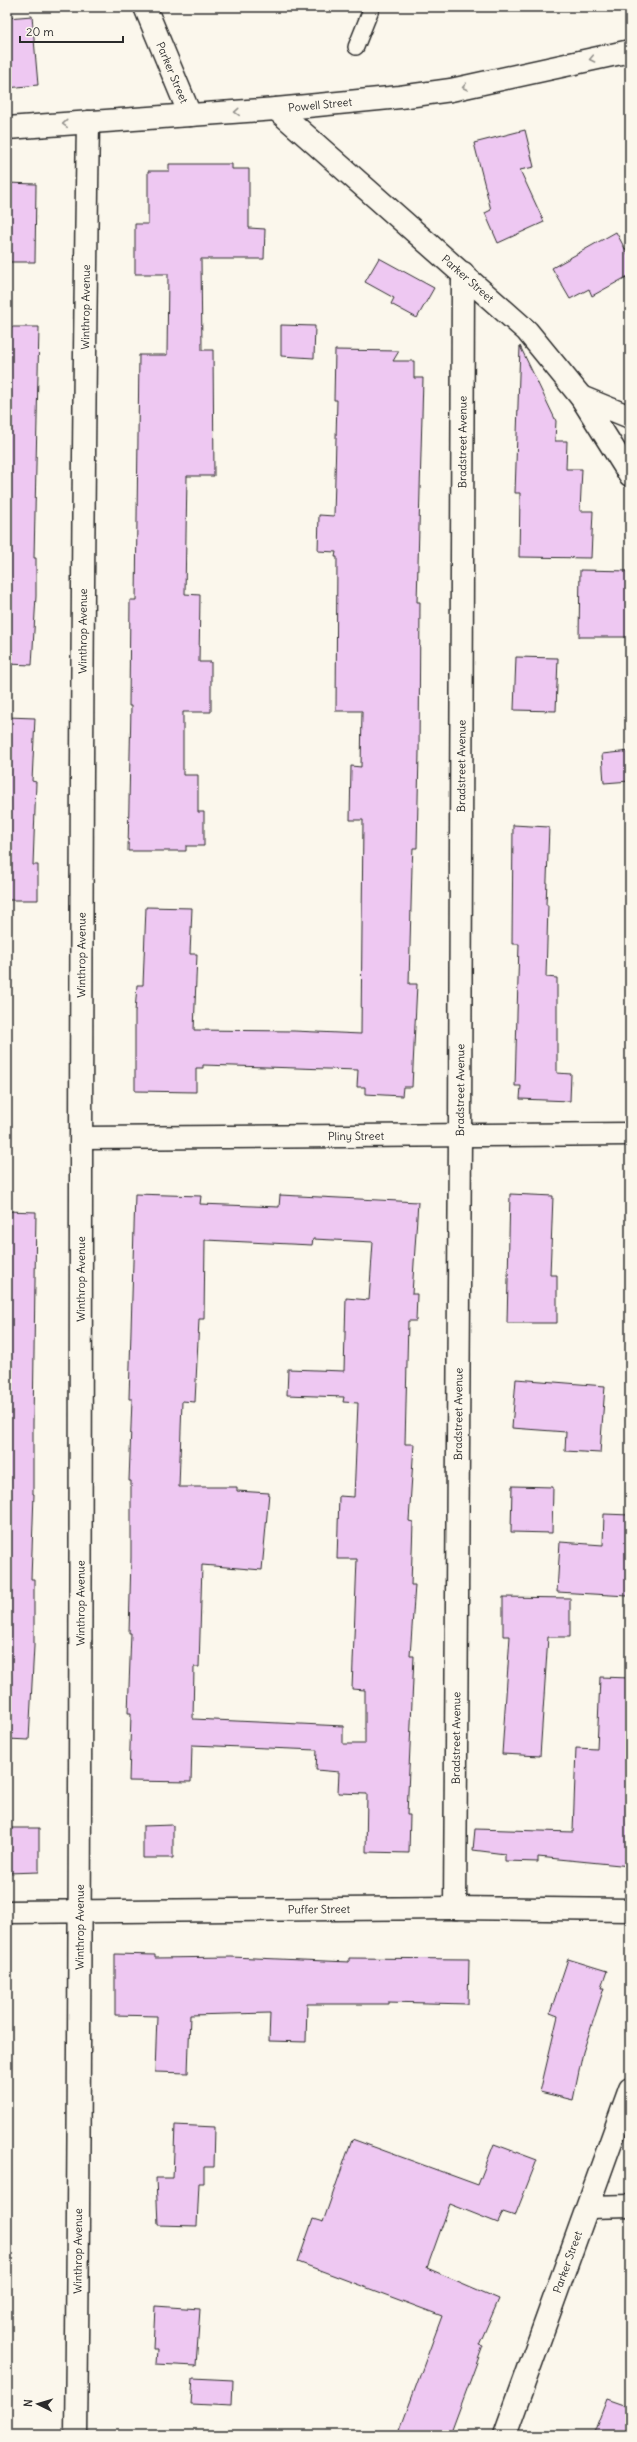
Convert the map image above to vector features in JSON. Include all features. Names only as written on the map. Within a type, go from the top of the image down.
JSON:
[{"type":"street","name":"Parker Street","points":[[146,7],[190,115]]},
{"type":"street","name":"Powell Street","points":[[7,128],[276,109],[451,90],[630,52]]},
{"type":"street","name":"Parker Street","points":[[276,109],[527,331],[581,397],[630,474]]},
{"type":"street","name":"Winthrop Avenue","points":[[76,2435],[81,1911],[83,443],[88,122]]},
{"type":"street","name":"Bradstreet Avenue","points":[[455,1908],[460,1136],[463,273]]},
{"type":"street","points":[[581,397],[630,417]]},
{"type":"street","name":"Pliny Street","points":[[82,1138],[630,1134]]},
{"type":"street","name":"Puffer Street","points":[[7,1912],[455,1908],[630,1910]]},
{"type":"street","name":"Parker Street","points":[[505,2435],[589,2207],[630,2089]]},
{"type":"street","points":[[589,2207],[630,2206]]},
{"type":"lane","points":[[356,47],[372,7]]},
{"type":"building","points":[[32,16],[38,85],[7,88],[7,18]]},
{"type":"building","points":[[525,130],[534,167],[520,170],[544,222],[498,243],[485,213],[491,210],[474,143]]},
{"type":"building","points":[[169,164],[232,164],[232,169],[249,169],[249,228],[265,229],[264,259],[201,259],[202,350],[213,350],[214,476],[187,476],[185,594],[200,595],[199,662],[211,662],[211,712],[183,712],[183,775],[198,775],[198,812],[204,812],[204,846],[186,846],[186,851],[128,851],[131,706],[129,706],[130,600],[136,600],[139,355],[167,355],[168,274],[135,274],[135,224],[148,224],[148,171],[169,171]]},
{"type":"building","points":[[7,183],[36,184],[35,262],[7,262]]},
{"type":"building","points":[[616,232],[630,258],[630,275],[592,296],[589,289],[570,299],[552,268]]},
{"type":"building","points":[[379,258],[434,288],[417,318],[391,304],[394,298],[365,282]]},
{"type":"building","points":[[281,325],[315,326],[314,358],[281,356]]},
{"type":"building","points":[[7,327],[39,327],[34,558],[36,558],[36,596],[32,665],[7,664]]},
{"type":"building","points":[[520,346],[556,421],[555,441],[567,441],[566,469],[582,469],[580,511],[593,511],[591,558],[519,557],[520,493],[515,493]]},
{"type":"building","points":[[335,350],[399,351],[393,361],[414,361],[414,378],[423,378],[417,602],[420,602],[417,848],[413,848],[409,984],[417,984],[412,1087],[403,1087],[402,1096],[365,1094],[365,1087],[357,1087],[358,1070],[203,1065],[203,1068],[196,1068],[196,1092],[135,1091],[135,1012],[137,985],[143,985],[146,907],[192,908],[190,954],[197,954],[194,1030],[294,1031],[361,1034],[363,820],[350,820],[351,766],[361,767],[362,711],[336,711],[337,557],[335,557],[336,552],[318,551],[319,515],[334,516],[337,400],[334,400]]},
{"type":"building","points":[[580,570],[630,571],[630,637],[579,637]]},
{"type":"building","points":[[516,657],[558,658],[556,711],[514,710]]},
{"type":"building","points":[[7,717],[35,718],[32,781],[36,782],[33,865],[38,865],[38,900],[7,900]]},
{"type":"building","points":[[630,751],[630,781],[604,783],[602,754]]},
{"type":"building","points":[[513,825],[549,827],[546,905],[548,905],[546,977],[557,978],[557,1073],[571,1074],[570,1101],[520,1099],[521,1086],[515,1086],[519,944],[512,944]]},
{"type":"building","points":[[135,1194],[201,1196],[200,1204],[279,1207],[280,1195],[418,1202],[412,1294],[417,1294],[416,1321],[408,1321],[405,1444],[414,1444],[409,1521],[413,1522],[411,1585],[415,1585],[410,1656],[414,1656],[407,1815],[410,1815],[409,1853],[366,1852],[367,1794],[338,1793],[339,1772],[316,1770],[317,1750],[192,1745],[191,1782],[129,1781],[131,1713],[128,1713],[131,1633],[129,1633],[131,1481],[129,1481],[132,1399],[129,1399]],"holes":[[[313,1239],[373,1242],[369,1300],[346,1298],[344,1371],[288,1369],[287,1395],[344,1397],[343,1402],[358,1403],[354,1497],[339,1496],[337,1559],[357,1559],[352,1689],[365,1690],[365,1744],[343,1744],[343,1726],[193,1719],[194,1667],[199,1667],[202,1565],[262,1570],[269,1493],[237,1491],[237,1487],[179,1487],[182,1401],[195,1402],[199,1319],[204,1319],[205,1240],[312,1245]]]},
{"type":"building","points":[[510,1194],[553,1196],[550,1275],[557,1275],[557,1323],[507,1323]]},
{"type":"building","points":[[7,1211],[36,1212],[33,1423],[34,1494],[31,1579],[34,1579],[34,1646],[29,1740],[7,1739]]},
{"type":"building","points":[[516,1379],[605,1386],[600,1453],[565,1451],[566,1432],[512,1428]]},
{"type":"building","points":[[512,1486],[553,1487],[552,1533],[511,1532]]},
{"type":"building","points":[[604,1514],[630,1515],[628,1596],[557,1592],[560,1542],[603,1545]]},
{"type":"building","points":[[503,1597],[570,1598],[570,1637],[548,1637],[540,1756],[502,1754],[510,1636],[503,1636]]},
{"type":"building","points":[[600,1677],[630,1678],[630,1866],[538,1857],[538,1862],[505,1861],[505,1854],[473,1850],[475,1829],[573,1832],[576,1748],[597,1749]]},
{"type":"building","points":[[173,1825],[173,1858],[143,1858],[143,1826]]},
{"type":"building","points":[[7,1828],[39,1828],[39,1872],[7,1873]]},
{"type":"building","points":[[115,1954],[155,1955],[155,1958],[231,1957],[349,1962],[349,1958],[469,1959],[468,2004],[388,2002],[388,2004],[307,2004],[306,2042],[269,2041],[270,2013],[190,2015],[188,2073],[155,2072],[157,2016],[115,2015]]},
{"type":"building","points":[[568,1959],[607,1971],[601,1988],[604,1988],[583,2052],[573,2100],[540,2092],[558,2016],[550,2013]]},
{"type":"building","points":[[175,2125],[215,2127],[214,2167],[204,2167],[204,2183],[199,2183],[197,2226],[158,2225],[156,2178],[173,2178]]},
{"type":"building","points":[[352,2139],[478,2185],[494,2144],[537,2160],[515,2216],[503,2212],[498,2223],[450,2204],[427,2268],[499,2299],[479,2345],[483,2346],[450,2435],[398,2435],[442,2316],[298,2262],[313,2219],[323,2222]]},
{"type":"building","points":[[155,2306],[200,2309],[196,2366],[156,2364],[157,2349],[153,2349]]},
{"type":"building","points":[[193,2378],[233,2380],[232,2406],[191,2404]]},
{"type":"building","points":[[607,2399],[630,2407],[630,2435],[593,2435]]}]
